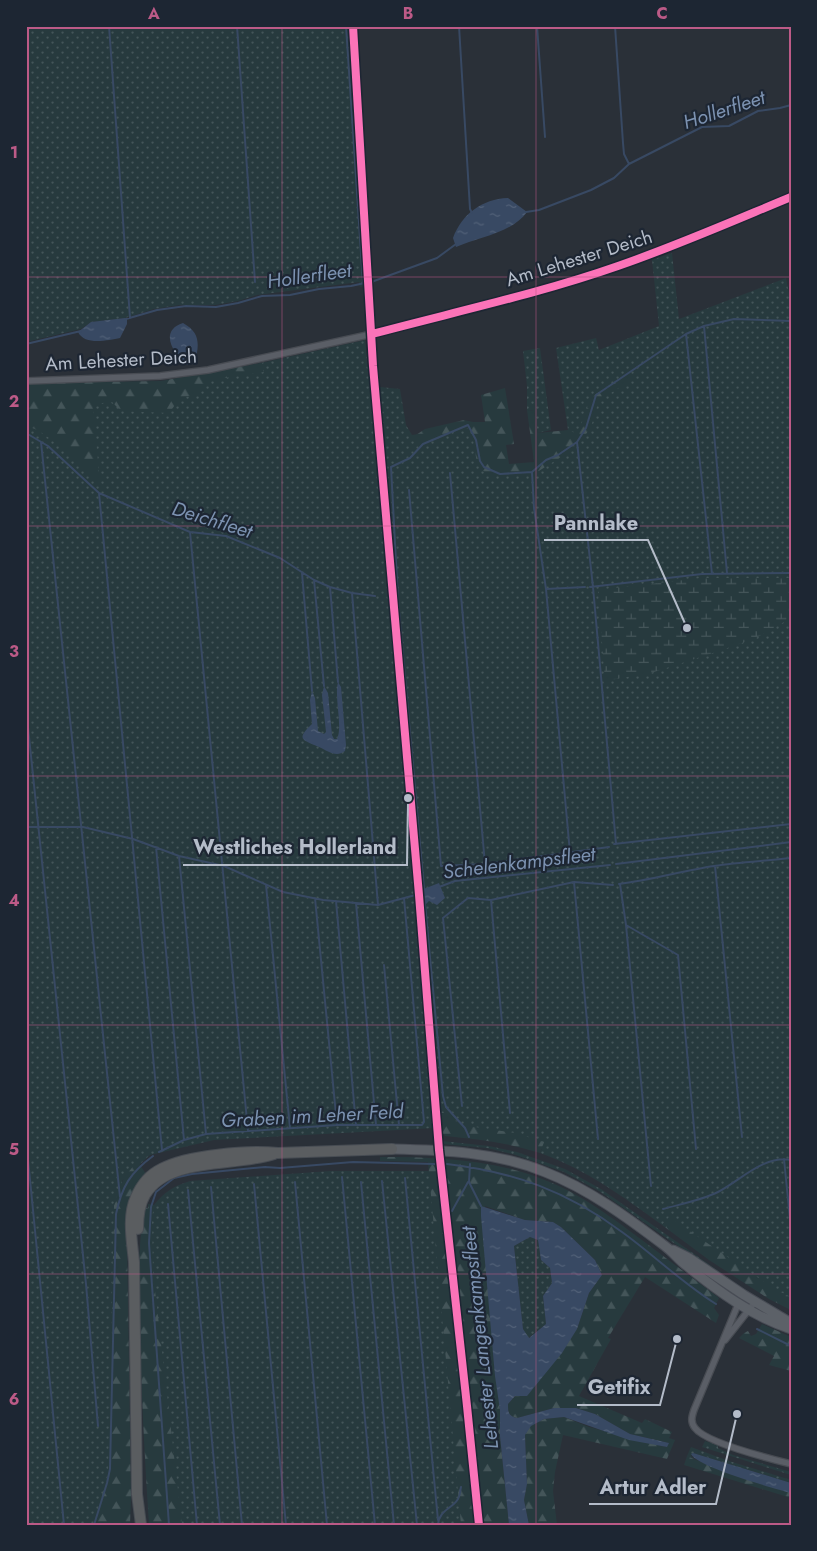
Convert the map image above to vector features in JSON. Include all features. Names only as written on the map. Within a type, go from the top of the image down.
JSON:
[{"type":"highway","points":[[141,1525],[138,1494],[132,1211],[135,1198],[141,1187],[148,1178],[160,1169],[183,1161],[211,1156],[262,1152],[392,1149]]},
{"type":"highway","points":[[135,1525],[138,1494]]},
{"type":"main road","points":[[392,1149],[466,1152],[510,1161],[545,1172],[578,1187],[600,1200],[666,1247],[686,1266],[738,1304],[774,1323],[791,1329]]},
{"type":"main road","points":[[666,1247],[689,1258],[791,1324]]},
{"type":"street","name":"Am Lehester Deich","points":[[26,381],[160,376],[208,370],[372,334],[536,291],[616,267],[791,198]]},
{"type":"street","points":[[744,1295],[730,1322],[691,1420],[695,1429],[703,1435],[730,1446],[791,1464]]},
{"type":"street","points":[[724,1341],[755,1302]]},
{"type":"green space","points":[[26,26],[356,26],[374,284],[360,287],[359,282],[257,295],[215,305],[180,305],[154,309],[125,318],[91,322],[81,329],[26,342]]},
{"type":"green space","points":[[672,253],[679,319],[786,278],[791,304],[791,1301],[665,1222],[662,1225],[589,1176],[540,1153],[542,1149],[454,1127],[214,1140],[150,1155],[122,1181],[124,1525],[26,1525],[26,386],[158,382],[206,375],[365,340],[370,386],[400,389],[406,425],[412,435],[487,424],[495,469],[535,464],[568,430],[556,348],[596,338],[599,350],[659,326],[652,260]]},
{"type":"green space","points":[[540,348],[551,430],[538,433],[534,411],[527,410],[527,386],[523,351]]},
{"type":"green space","points":[[262,363],[264,372],[212,380],[197,396],[181,397],[169,413],[121,411],[112,402],[93,404],[100,486],[55,442],[35,429],[26,426],[26,383],[161,381]]},
{"type":"green space","points":[[627,373],[631,380],[603,398],[597,406],[591,427],[577,447],[534,474],[497,476],[484,472],[477,463],[473,439],[469,429],[451,432],[420,448],[413,437],[425,429],[464,420],[485,422],[481,395],[505,388],[514,444],[506,445],[509,464],[534,462],[527,410],[534,411],[538,433],[568,430],[578,434],[589,401]]},
{"type":"green space","points":[[702,578],[791,578],[791,618],[756,638],[716,652],[654,672],[605,681],[598,590]]},
{"type":"green space","points":[[440,1113],[449,1113],[461,1125],[515,1133],[544,1142],[540,1153],[493,1142],[445,1136],[442,1133]]},
{"type":"green space","points":[[442,1141],[489,1146],[517,1152],[565,1169],[601,1189],[733,1281],[731,1283],[599,1191],[564,1172],[516,1155],[487,1148],[442,1144]]},
{"type":"green space","points":[[380,1157],[462,1160],[503,1167],[542,1179],[583,1199],[609,1216],[719,1298],[714,1308],[719,1315],[716,1323],[645,1277],[608,1338],[611,1339],[579,1396],[642,1423],[645,1419],[672,1432],[669,1438],[675,1440],[667,1459],[563,1435],[553,1491],[557,1525],[529,1525],[524,1500],[527,1484],[525,1435],[530,1426],[544,1419],[564,1417],[589,1427],[666,1447],[669,1443],[630,1434],[595,1414],[576,1408],[554,1408],[517,1418],[510,1415],[508,1404],[577,1329],[589,1293],[602,1275],[595,1260],[561,1227],[553,1222],[525,1220],[485,1206],[493,1351],[500,1410],[500,1436],[509,1525],[461,1525],[428,1162],[380,1161]]},
{"type":"green space","points":[[138,1162],[146,1174],[132,1196],[127,1237],[130,1525],[93,1525],[108,1476],[114,1206],[122,1182]]},
{"type":"green space","points":[[330,1171],[436,1171],[473,1525],[162,1525],[146,1241],[148,1204],[154,1205],[170,1190],[190,1181]]},
{"type":"green space","points":[[145,1207],[153,1211],[153,1273],[182,1525],[149,1525],[139,1293],[140,1241]]},
{"type":"green space","points":[[669,1217],[776,1290],[791,1297],[791,1310],[769,1299],[709,1260],[662,1225]]},
{"type":"green space","points":[[530,1237],[538,1240],[541,1260],[550,1268],[552,1283],[543,1296],[546,1324],[528,1338],[523,1330],[514,1246]]},
{"type":"green space","points":[[762,1324],[791,1337],[791,1371],[769,1365],[774,1356],[739,1338],[748,1331],[751,1336],[756,1334]]},
{"type":"green space","points":[[705,1441],[718,1445],[718,1448],[733,1455],[791,1472],[791,1475],[702,1447]]},
{"type":"green space","points":[[691,1447],[791,1480],[791,1483],[693,1453],[691,1456],[694,1459],[687,1456]]},
{"type":"green space","points":[[687,1456],[715,1468],[791,1493],[791,1498],[684,1465]]},
{"type":"water","points":[[508,198],[527,212],[521,219],[504,230],[456,247],[453,238],[457,229],[474,209],[490,201]]},
{"type":"water","points":[[127,319],[127,324],[120,338],[91,341],[81,336],[78,332],[91,322]]},
{"type":"water","points":[[183,323],[196,335],[198,345],[195,362],[187,365],[173,349],[170,337],[175,327]]},
{"type":"water","points":[[338,682],[341,687],[346,745],[345,751],[335,754],[305,741],[303,736],[312,724],[310,700],[312,691],[315,698],[318,731],[324,734],[326,732],[322,695],[324,686],[328,693],[332,735],[334,739],[337,739],[339,733]]},
{"type":"water","points":[[439,883],[445,898],[437,905],[429,901],[424,906],[421,890]]},
{"type":"water","points":[[481,1206],[525,1220],[553,1222],[561,1227],[595,1260],[602,1275],[589,1293],[577,1329],[562,1353],[527,1396],[515,1396],[508,1404],[510,1415],[517,1418],[554,1408],[576,1408],[595,1414],[630,1434],[669,1443],[667,1447],[629,1440],[564,1417],[544,1419],[531,1426],[525,1435],[527,1484],[524,1500],[529,1525],[509,1525]],"holes":[[[530,1237],[538,1240],[541,1260],[550,1268],[552,1283],[543,1296],[546,1324],[529,1338],[523,1329],[514,1246]]]},
{"type":"water","points":[[693,1453],[791,1483],[791,1493],[721,1471],[696,1459],[691,1454]]},
{"type":"waterway","points":[[109,26],[130,318]]},
{"type":"waterway","points":[[237,26],[255,282]]},
{"type":"waterway","points":[[346,26],[363,283]]},
{"type":"waterway","points":[[459,26],[470,209],[472,213]]},
{"type":"waterway","points":[[537,26],[545,137]]},
{"type":"waterway","points":[[615,26],[624,154],[629,164]]},
{"type":"waterway","name":"Hollerfleet","points":[[526,212],[539,210],[591,190],[614,178],[629,164],[702,127],[729,126],[758,111],[791,105]]},
{"type":"waterway","name":"Hollerfleet","points":[[126,319],[157,310],[186,306],[216,307],[262,296],[290,295],[374,281],[437,258],[456,244]]},
{"type":"waterway","points":[[424,889],[398,600],[391,467],[410,458],[423,444],[468,425],[476,440],[480,461],[484,467],[500,474],[532,472],[546,460],[558,455],[577,442],[586,428],[596,395],[686,334],[704,326],[734,319],[791,321]]},
{"type":"waterway","points":[[704,326],[727,573]]},
{"type":"waterway","name":"Hollerfleet","points":[[26,344],[81,331]]},
{"type":"waterway","points":[[686,334],[712,574]]},
{"type":"waterway","name":"Deichfleet","points":[[26,433],[48,446],[99,493],[190,532],[226,536],[280,558],[314,580],[330,587],[352,593],[375,596]]},
{"type":"waterway","points":[[41,442],[120,1197]]},
{"type":"waterway","points":[[577,442],[593,587],[616,844]]},
{"type":"waterway","points":[[532,472],[534,508],[546,589],[570,853]]},
{"type":"waterway","points":[[450,473],[485,864]]},
{"type":"waterway","points":[[409,490],[441,866],[485,864],[609,847]]},
{"type":"waterway","points":[[99,493],[162,1150]]},
{"type":"waterway","points":[[190,532],[248,1131]]},
{"type":"waterway","points":[[302,573],[312,691]]},
{"type":"waterway","points":[[590,587],[702,574],[791,573]]},
{"type":"waterway","points":[[314,580],[324,686]]},
{"type":"waterway","points":[[330,587],[338,682]]},
{"type":"waterway","points":[[546,589],[585,587]]},
{"type":"waterway","points":[[352,593],[378,905]]},
{"type":"waterway","points":[[26,708],[86,1284],[98,1426]]},
{"type":"waterway","points":[[614,844],[791,824]]},
{"type":"waterway","name":"Schelenkampsfleet","points":[[26,827],[83,827],[133,839],[179,856],[224,866],[283,892],[323,900],[378,905],[423,893]]},
{"type":"waterway","name":"Schelenkampsfleet","points":[[616,864],[791,842]]},
{"type":"waterway","points":[[156,847],[184,1140]]},
{"type":"waterway","points":[[179,856],[206,1134]]},
{"type":"waterway","points":[[619,884],[733,863],[791,858]]},
{"type":"waterway","name":"Schelenkampsfleet","points":[[439,887],[455,881],[610,865]]},
{"type":"waterway","points":[[715,866],[742,1137]]},
{"type":"waterway","points":[[574,882],[598,1139]]},
{"type":"waterway","points":[[462,1106],[443,918],[468,898],[491,900],[574,882],[613,885]]},
{"type":"waterway","points":[[620,884],[626,925],[651,1186]]},
{"type":"waterway","points":[[266,885],[290,1128]]},
{"type":"waterway","points":[[315,898],[337,1125]]},
{"type":"waterway","name":"Graben im Leher Feld","points":[[159,1152],[184,1140],[206,1134],[337,1125],[422,1125],[424,1122],[404,898]]},
{"type":"waterway","points":[[491,900],[510,1113]]},
{"type":"waterway","points":[[336,901],[356,1125]]},
{"type":"waterway","points":[[356,903],[376,1125]]},
{"type":"waterway","points":[[425,904],[443,1096],[446,1107],[465,1128],[469,1137]]},
{"type":"waterway","points":[[626,925],[678,955],[696,1149]]},
{"type":"waterway","points":[[384,965],[399,1125]]},
{"type":"waterway","points":[[26,1139],[64,1525]]},
{"type":"waterway","name":"Graben im Leher Feld","points":[[94,1525],[110,1469],[116,1214],[128,1181],[138,1168],[153,1156]]},
{"type":"waterway","points":[[784,1159],[791,1229]]},
{"type":"waterway","points":[[663,1209],[712,1195],[771,1161],[791,1160]]},
{"type":"waterway","points":[[169,1525],[149,1243],[151,1207],[156,1192],[174,1178],[192,1174],[265,1167],[280,1168],[353,1162],[435,1164]]},
{"type":"waterway","name":"Lehester Langenkampsfleet","points":[[447,1164],[495,1172],[517,1178],[581,1205],[622,1232],[691,1287],[716,1304]]},
{"type":"waterway","name":"Lehester Langenkampsfleet","points":[[470,1164],[469,1182],[481,1206]]},
{"type":"waterway","points":[[342,1177],[375,1525]]},
{"type":"waterway","points":[[405,1178],[438,1520]]},
{"type":"waterway","points":[[382,1181],[417,1525]]},
{"type":"waterway","points":[[295,1182],[327,1525]]},
{"type":"waterway","points":[[361,1182],[394,1525]]},
{"type":"waterway","points":[[452,1211],[468,1182]]},
{"type":"waterway","points":[[254,1184],[286,1525]]},
{"type":"waterway","points":[[211,1187],[242,1525]]},
{"type":"waterway","points":[[188,1190],[220,1525]]},
{"type":"waterway","points":[[168,1204],[197,1525]]},
{"type":"waterway","name":"Lehester Langenkampsfleet","points":[[757,1329],[791,1346]]},
{"type":"waterway","points":[[438,1525],[443,1513],[458,1499],[461,1487]]},
{"type":"cycle path","points":[[353,26],[373,366],[439,1150],[479,1525]]},
{"type":"cycle path","points":[[372,334],[527,294],[588,276],[661,250],[791,197]]},
{"type":"place","name":"Pannlake","points":[[687,628]]},
{"type":"place","name":"Westliches Hollerland","points":[[408,798]]},
{"type":"place","name":"Getifix","points":[[677,1339]]},
{"type":"place","name":"Artur Adler","points":[[737,1414]]}]
